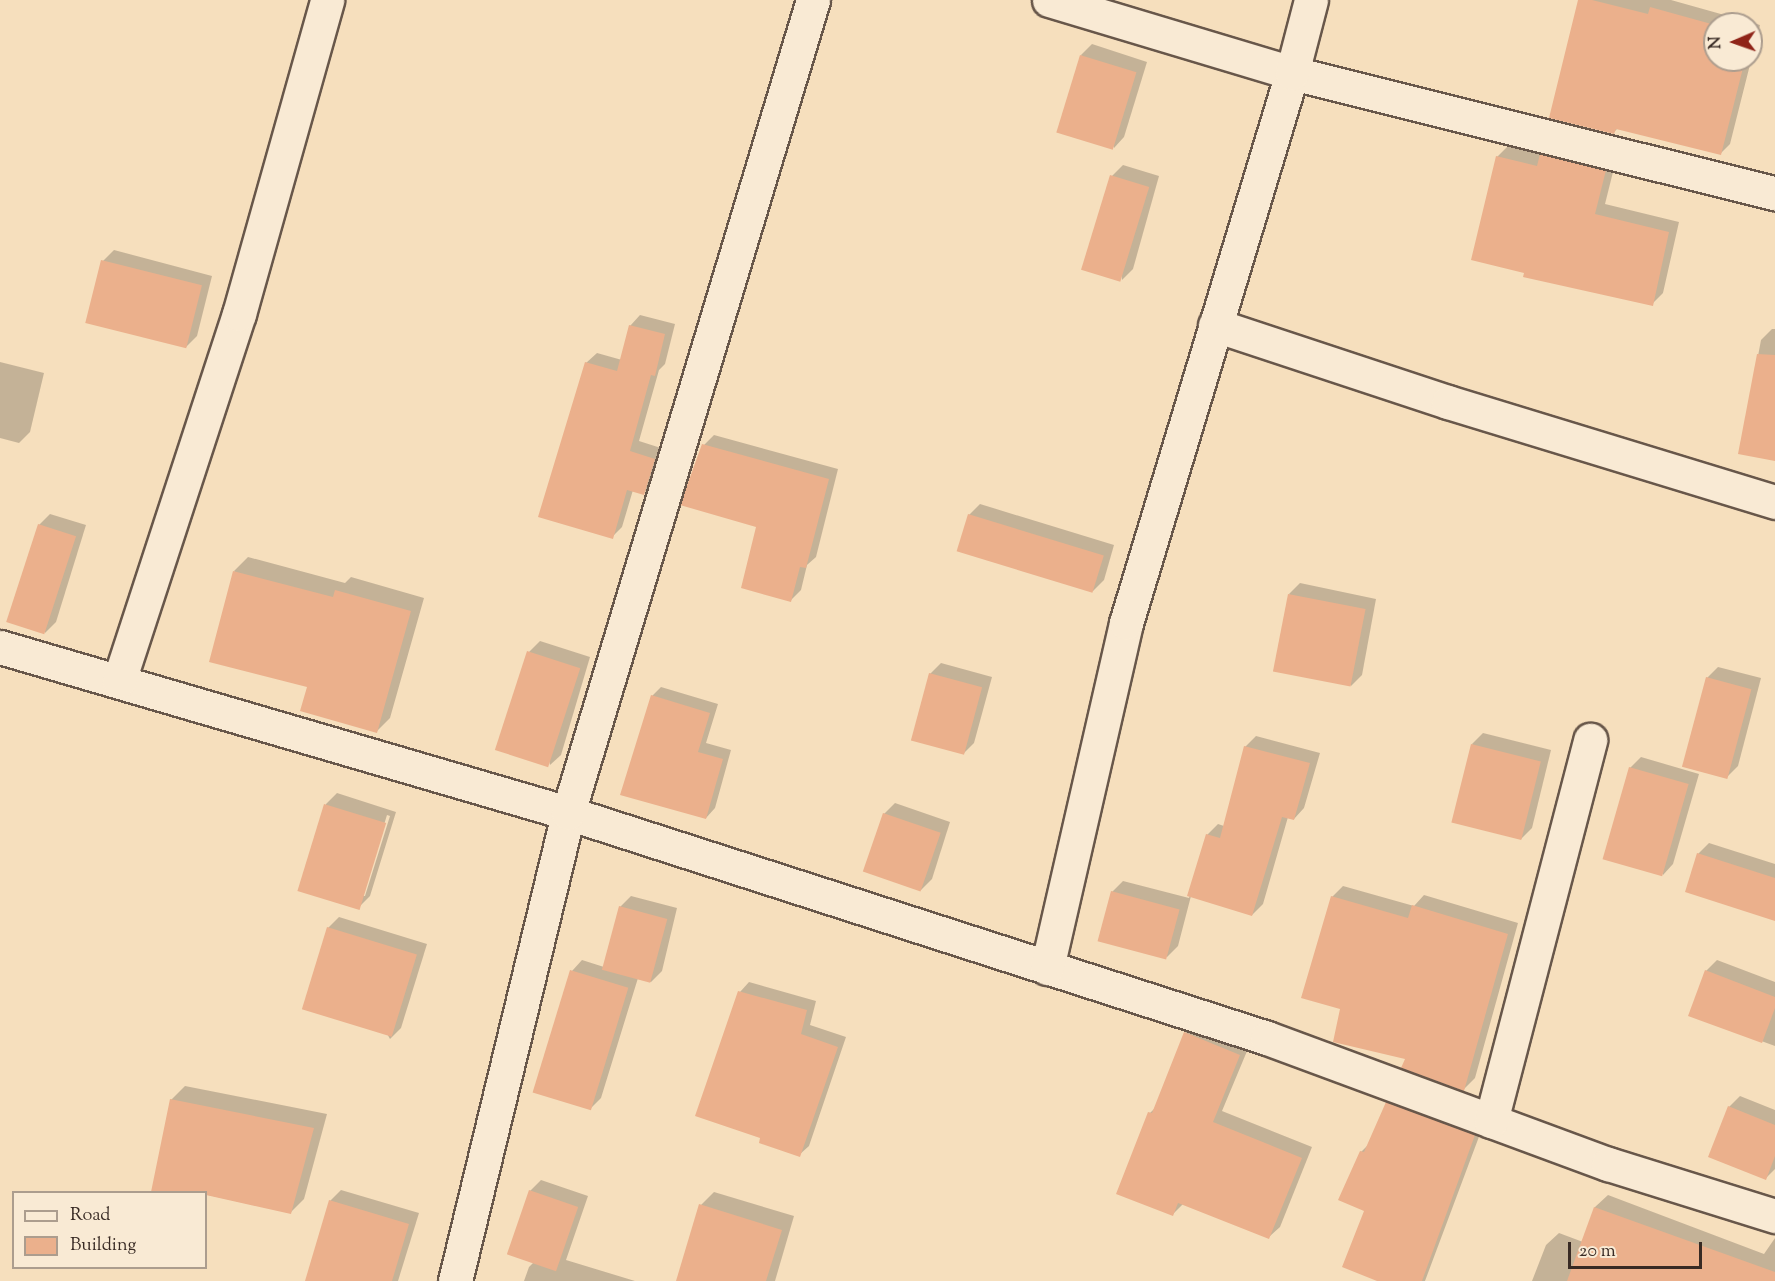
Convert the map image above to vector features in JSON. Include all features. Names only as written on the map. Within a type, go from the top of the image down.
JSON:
[{"type":"street","points":[[119,681],[238,314],[327,0]]},
{"type":"street","points":[[455,1281],[568,813],[813,0]]},
{"type":"street","points":[[1049,0],[1292,74],[1775,193]]},
{"type":"street","points":[[1047,968],[1126,623],[1292,74],[1311,0]]},
{"type":"street","points":[[1215,325],[1448,402],[1775,502]]},
{"type":"street","points":[[0,647],[568,813],[1267,1038],[1608,1164],[1775,1216]]},
{"type":"street","points":[[1491,1121],[1590,740]]},
{"type":"building","points":[[1578,0],[1592,0],[1648,14],[1650,7],[1703,22],[1703,72],[1742,72],[1721,155],[1616,129],[1614,134],[1549,118]]},
{"type":"building","points":[[1080,55],[1136,72],[1113,150],[1056,132]]},
{"type":"building","points":[[1540,154],[1606,170],[1595,214],[1669,232],[1653,306],[1523,277],[1524,273],[1471,260],[1496,156],[1537,166]]},
{"type":"building","points":[[1110,175],[1149,187],[1120,282],[1081,270]]},
{"type":"building","points":[[101,260],[202,285],[186,348],[85,323]]},
{"type":"building","points":[[629,325],[665,334],[655,376],[651,375],[630,451],[655,459],[644,495],[627,490],[613,539],[538,517],[585,362],[617,371]]},
{"type":"building","points":[[1757,354],[1775,355],[1775,461],[1738,454]]},
{"type":"building","points":[[702,444],[829,479],[806,568],[800,567],[791,602],[741,588],[756,527],[680,505]]},
{"type":"building","points":[[968,514],[1104,556],[1092,593],[957,551]]},
{"type":"building","points":[[38,524],[76,536],[44,634],[6,622]]},
{"type":"building","points":[[233,571],[333,597],[335,590],[411,611],[377,733],[300,711],[307,687],[209,662]]},
{"type":"building","points":[[1288,594],[1366,609],[1350,687],[1273,672]]},
{"type":"building","points":[[527,651],[580,668],[548,767],[495,750]]},
{"type":"building","points":[[929,673],[982,687],[964,755],[911,741]]},
{"type":"building","points":[[1706,677],[1751,689],[1727,779],[1682,767]]},
{"type":"building","points":[[651,695],[710,713],[698,752],[723,759],[706,819],[620,795]]},
{"type":"building","points":[[1471,744],[1541,761],[1521,840],[1451,823]]},
{"type":"building","points":[[1244,746],[1310,763],[1294,820],[1282,817],[1252,916],[1187,896],[1206,834],[1220,838]]},
{"type":"building","points":[[1629,767],[1689,784],[1662,876],[1603,859]]},
{"type":"building","points":[[324,804],[386,823],[360,910],[297,891]]},
{"type":"building","points":[[883,813],[941,833],[920,891],[863,872]]},
{"type":"building","points":[[1697,853],[1775,878],[1775,921],[1685,892]]},
{"type":"building","points":[[1111,891],[1180,909],[1166,960],[1098,941]]},
{"type":"building","points":[[1331,896],[1408,918],[1412,905],[1508,934],[1464,1091],[1401,1068],[1405,1059],[1333,1042],[1340,1009],[1301,998]]},
{"type":"building","points":[[619,906],[667,919],[650,983],[602,970]]},
{"type":"building","points":[[327,927],[417,954],[392,1037],[302,1009]]},
{"type":"building","points":[[570,970],[628,988],[591,1110],[533,1092]]},
{"type":"building","points":[[1705,970],[1775,997],[1775,1008],[1762,1043],[1688,1016]]},
{"type":"building","points":[[738,991],[807,1010],[801,1034],[838,1047],[800,1157],[759,1143],[760,1138],[695,1116]]},
{"type":"building","points":[[1184,1032],[1240,1055],[1213,1122],[1302,1158],[1269,1239],[1178,1203],[1173,1216],[1116,1194],[1148,1112],[1152,1113]]},
{"type":"building","points":[[170,1099],[314,1128],[291,1214],[207,1195],[207,1191],[151,1191]]},
{"type":"building","points":[[1386,1102],[1475,1135],[1422,1281],[1377,1281],[1342,1267],[1364,1211],[1338,1200],[1360,1151],[1364,1152]]},
{"type":"building","points":[[1728,1106],[1775,1125],[1775,1156],[1766,1180],[1708,1157]]},
{"type":"building","points":[[529,1190],[578,1207],[556,1271],[507,1254]]},
{"type":"building","points":[[329,1200],[409,1224],[392,1281],[305,1281]]},
{"type":"building","points":[[699,1204],[782,1230],[766,1281],[676,1281]]},
{"type":"building","points":[[1594,1207],[1775,1272],[1775,1281],[1567,1281]]}]
